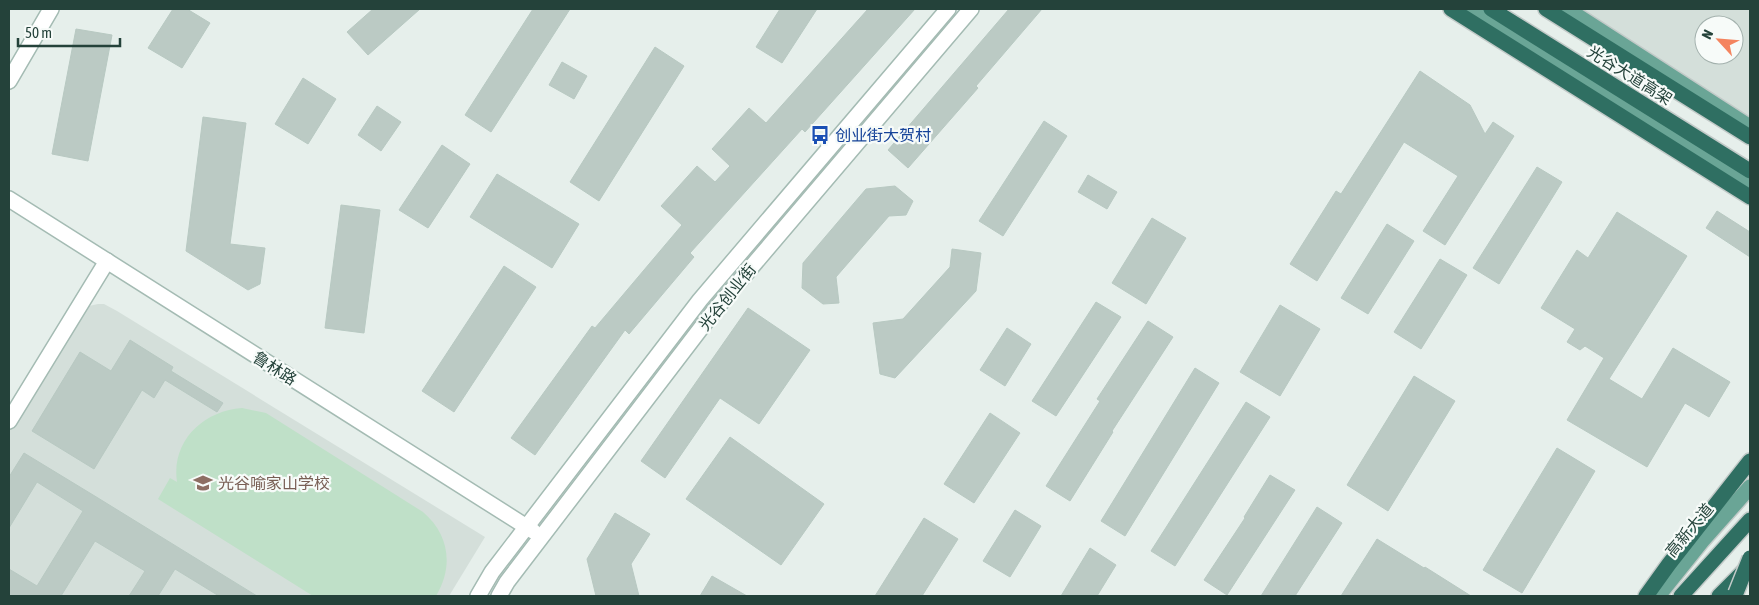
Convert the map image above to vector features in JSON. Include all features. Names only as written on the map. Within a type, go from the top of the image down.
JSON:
[{"type":"highway","points":[[1451,9],[1750,197]]},
{"type":"highway","name":"光谷大道高架","points":[[1491,9],[1750,171]]},
{"type":"highway","name":"光谷大道高架","points":[[1546,9],[1750,137]]},
{"type":"highway","points":[[1708,110],[1750,128]]},
{"type":"highway","points":[[1646,596],[1750,461]]},
{"type":"highway","points":[[1680,596],[1750,520]]},
{"type":"highway","points":[[1735,596],[1750,558]]},
{"type":"highway","points":[[1719,596],[1750,565]]},
{"type":"main road","points":[[9,81],[52,9]]},
{"type":"main road","name":"光谷创业街","points":[[478,596],[492,572],[700,300],[948,9]]},
{"type":"main road","name":"光谷创业街","points":[[499,596],[507,582],[714,311],[971,9]]},
{"type":"main road","points":[[1474,9],[1750,185]]},
{"type":"main road","points":[[1567,9],[1750,128]]},
{"type":"main road","name":"鲁林路","points":[[9,199],[542,537]]},
{"type":"main road","points":[[9,422],[107,261]]},
{"type":"main road","name":"高新大道","points":[[1658,596],[1702,541],[1750,487]]},
{"type":"main road","points":[[1728,596],[1750,575]]},
{"type":"shaded area","points":[[1571,9],[1750,9],[1750,121]]},
{"type":"shaded area","name":"光谷喻家山学校","points":[[104,304],[117,311],[485,537],[449,596],[9,596],[9,430],[80,313],[89,306]]},
{"type":"green space","points":[[242,408],[266,413],[423,512],[439,530],[446,551],[445,573],[442,585],[436,596],[313,596],[158,499],[170,478],[177,482],[176,467],[179,454],[185,441],[193,431],[215,415],[228,410]]},
{"type":"building","points":[[173,9],[187,9],[210,23],[182,68],[148,48]]},
{"type":"building","points":[[373,9],[420,9],[368,55],[347,32]]},
{"type":"building","points":[[533,9],[570,9],[491,132],[465,115]]},
{"type":"building","points":[[780,9],[817,9],[782,63],[756,47]]},
{"type":"building","points":[[868,9],[915,9],[805,132],[802,129],[690,253],[694,257],[629,334],[625,330],[535,455],[511,438],[592,326],[595,328],[682,225],[661,206],[697,166],[715,182],[730,166],[712,149],[749,108],[766,123]]},
{"type":"building","points":[[1009,9],[1042,9],[976,86],[978,88],[908,168],[888,150]]},
{"type":"building","points":[[76,29],[112,35],[88,161],[52,154]]},
{"type":"building","points":[[655,47],[684,66],[599,201],[570,182]]},
{"type":"building","points":[[562,62],[587,76],[574,99],[549,85]]},
{"type":"building","points":[[1420,71],[1470,105],[1485,134],[1493,122],[1514,136],[1445,245],[1423,231],[1458,176],[1404,142],[1317,281],[1290,264],[1336,191],[1341,194]]},
{"type":"building","points":[[303,78],[336,99],[308,144],[275,124]]},
{"type":"building","points":[[377,106],[401,122],[381,151],[358,135]]},
{"type":"building","points":[[203,117],[246,123],[230,244],[265,248],[260,284],[248,290],[186,251]]},
{"type":"building","points":[[1044,121],[1067,136],[1003,236],[979,221]]},
{"type":"building","points":[[442,145],[470,164],[428,228],[399,210]]},
{"type":"building","points":[[1537,167],[1562,182],[1499,284],[1473,268]]},
{"type":"building","points":[[497,174],[579,224],[552,268],[470,217]]},
{"type":"building","points":[[1088,175],[1117,192],[1107,209],[1078,192]]},
{"type":"building","points":[[895,186],[913,201],[906,215],[889,216],[836,277],[839,303],[823,304],[802,288],[803,263],[866,189]]},
{"type":"building","points":[[341,205],[380,210],[364,333],[325,328]]},
{"type":"building","points":[[1717,211],[1750,232],[1750,257],[1706,228]]},
{"type":"building","points":[[1617,212],[1687,256],[1609,379],[1642,399],[1673,348],[1730,382],[1709,417],[1685,403],[1647,467],[1567,420],[1604,358],[1585,346],[1580,350],[1567,342],[1575,329],[1541,308],[1577,250],[1588,258]]},
{"type":"building","points":[[1152,218],[1186,238],[1146,304],[1112,283]]},
{"type":"building","points":[[1387,224],[1414,241],[1368,314],[1341,298]]},
{"type":"building","points":[[952,249],[981,253],[976,291],[895,378],[880,374],[873,323],[903,319],[950,267]]},
{"type":"building","points":[[1440,259],[1467,275],[1421,349],[1394,332]]},
{"type":"building","points":[[504,266],[536,287],[454,412],[422,391]]},
{"type":"building","points":[[1096,302],[1121,317],[1056,416],[1032,401]]},
{"type":"building","points":[[1280,305],[1320,329],[1280,396],[1240,372]]},
{"type":"building","points":[[748,308],[810,350],[759,424],[720,398],[665,478],[641,461]]},
{"type":"building","points":[[1148,321],[1173,337],[1112,431],[1070,501],[1046,486],[1100,401],[1097,399]]},
{"type":"building","points":[[1007,328],[1031,344],[1005,386],[980,370]]},
{"type":"building","points":[[130,340],[173,367],[171,371],[223,403],[217,412],[165,380],[154,398],[142,390],[94,469],[32,431],[80,352],[111,371]]},
{"type":"building","points":[[1195,368],[1219,383],[1125,536],[1101,521]]},
{"type":"building","points":[[1414,376],[1455,401],[1388,511],[1347,485]]},
{"type":"building","points":[[1246,402],[1270,417],[1175,566],[1151,551]]},
{"type":"building","points":[[990,413],[1020,433],[974,503],[944,484]]},
{"type":"building","points":[[730,437],[824,504],[781,565],[686,499]]},
{"type":"building","points":[[1557,448],[1595,471],[1522,593],[1483,570]]},
{"type":"building","points":[[24,453],[257,596],[219,596],[175,569],[158,596],[129,596],[145,571],[95,541],[61,596],[9,596],[9,569],[37,586],[83,511],[37,482],[9,528],[9,477]]},
{"type":"building","points":[[1270,475],[1295,490],[1227,595],[1204,580],[1245,518]]},
{"type":"building","points":[[1317,507],[1342,523],[1295,596],[1261,596]]},
{"type":"building","points":[[1015,510],[1041,526],[1010,577],[983,561]]},
{"type":"building","points":[[615,513],[650,534],[631,564],[639,596],[596,596],[587,559]]},
{"type":"building","points":[[924,518],[958,539],[922,596],[875,596]]},
{"type":"building","points":[[1377,539],[1425,567],[1471,596],[1341,596]]},
{"type":"building","points":[[1090,548],[1116,565],[1097,596],[1061,596]]},
{"type":"building","points":[[712,576],[747,596],[700,596]]},
{"type":"place","name":"创业街大贺村","points":[[820,135]]},
{"type":"place","name":"光谷喻家山学校","points":[[203,483]]}]
